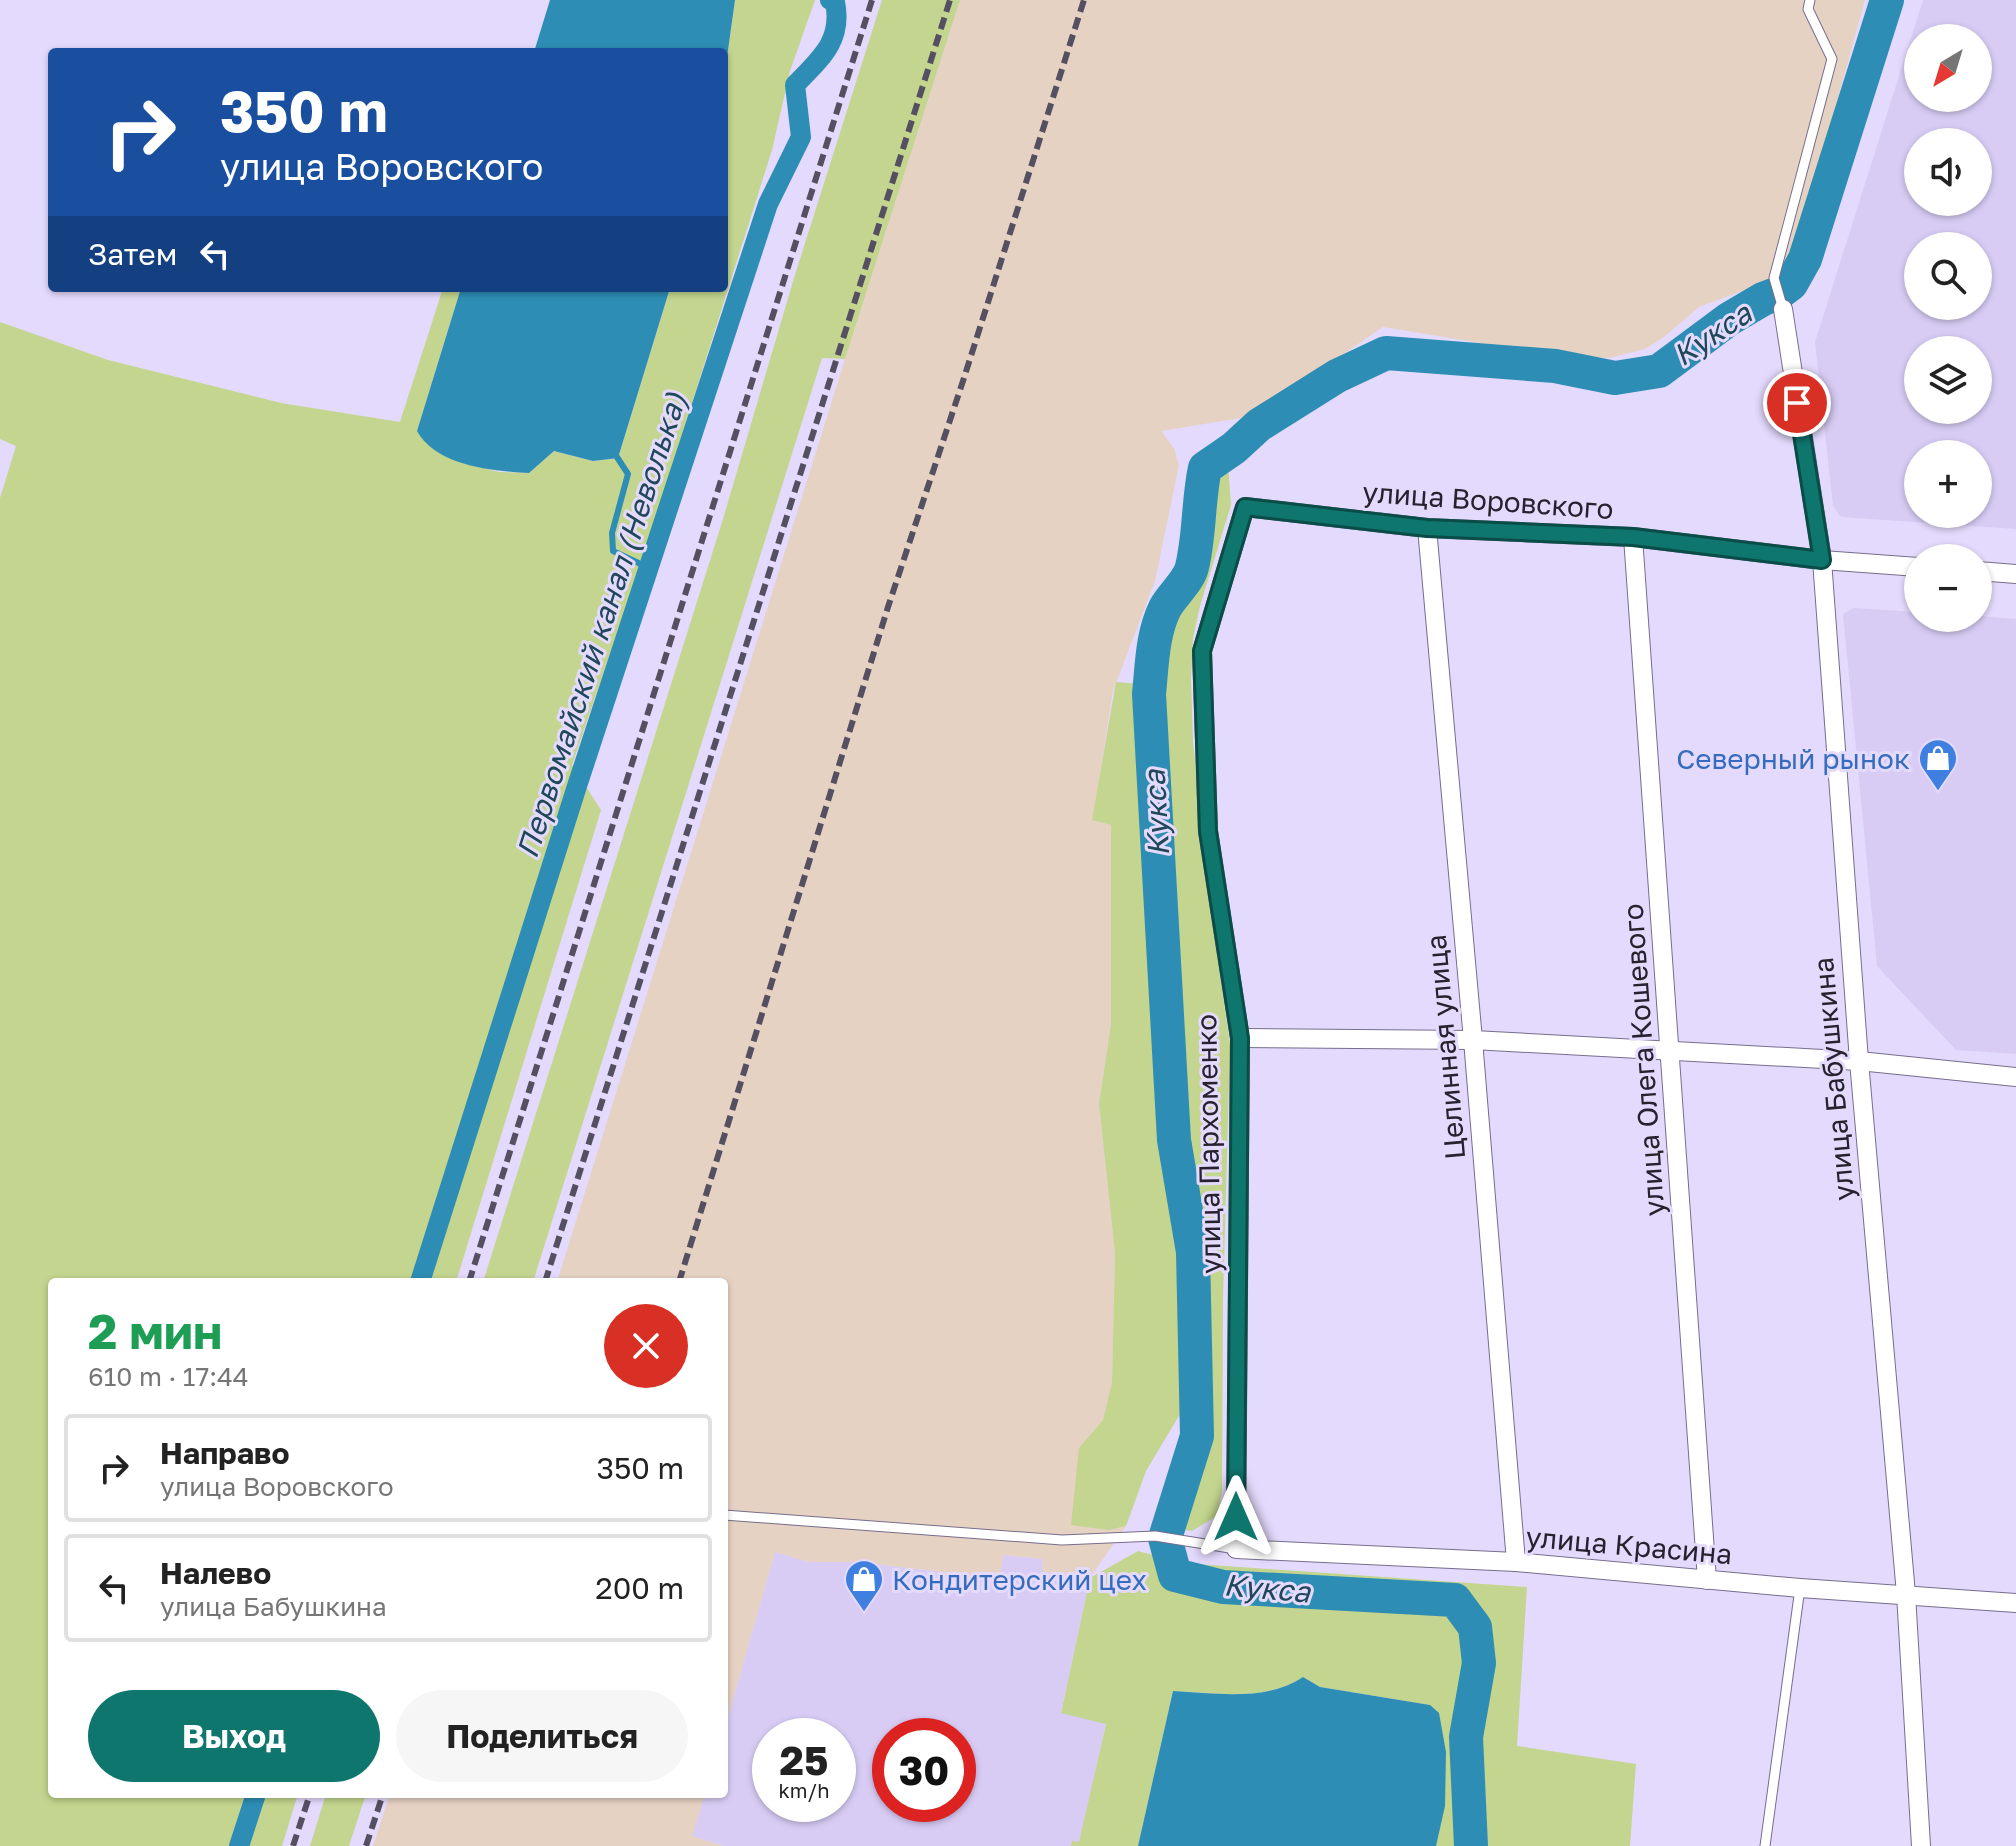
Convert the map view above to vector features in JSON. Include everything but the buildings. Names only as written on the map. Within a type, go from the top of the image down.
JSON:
[{"type":"street","name":"улица Бабушкина","points":[[1783,309],[1822,560],[1859,1061],[1906,1594],[1921,1846]]},
{"type":"street","name":"улица Воровского","points":[[1245,507],[1427,528],[1633,537],[1822,560],[1904,566]]},
{"type":"street","name":"улица Пархоменко","points":[[1236,1549],[1240,1038],[1208,831],[1202,651],[1245,507]]},
{"type":"street","name":"Целинная улица","points":[[1427,528],[1516,1562]]},
{"type":"street","name":"улица Олега Кошевого","points":[[1633,537],[1707,1580]]},
{"type":"street","points":[[1992,572],[2016,574]]},
{"type":"street","points":[[1240,1038],[1473,1040],[1859,1061],[2016,1077]]},
{"type":"street","name":"улица Красина","points":[[1236,1549],[1516,1562],[1800,1588],[2016,1603]]},
{"type":"lane","points":[[1783,309],[1775,281],[1832,59],[1808,9],[1810,0]]},
{"type":"lane","points":[[728,1515],[1062,1540],[1155,1536],[1236,1549]]},
{"type":"lane","points":[[1765,1846],[1800,1588]]},
{"type":"shaded area","points":[[960,0],[1865,0],[1791,267],[1783,276],[1699,307],[1645,349],[1609,358],[1547,354],[1383,327],[1272,403],[1241,418],[1161,431],[1174,448],[1179,465],[1155,581],[1113,691],[1093,820],[1111,825],[1111,1024],[1099,1104],[1115,1253],[1112,1382],[1103,1420],[1079,1448],[1109,1530],[1126,1526],[1090,1578],[1042,1571],[1043,1559],[1003,1555],[1000,1579],[858,1562],[809,1562],[775,1552],[728,1717],[728,1278],[558,1278]]},
{"type":"shaded area","points":[[1923,0],[2016,0],[2016,529],[1992,527],[1992,440],[1904,440],[1904,521],[1841,517],[1833,506],[1815,342],[1904,60],[1904,112],[1992,112],[1992,24],[1915,24]]},
{"type":"shaded area","name":"Северный рынок","points":[[1854,608],[1904,611],[1904,632],[1992,632],[1992,617],[2016,619],[2016,1054],[1956,1050],[1877,966],[1843,614]]},
{"type":"shaded area","points":[[775,1552],[809,1562],[858,1562],[999,1579],[1002,1555],[1043,1559],[1042,1571],[1090,1578],[1061,1712],[1106,1723],[1079,1843],[1072,1842],[1071,1846],[723,1846],[691,1836],[704,1798],[728,1798],[728,1717]]},
{"type":"shaded area","points":[[389,1798],[704,1798],[692,1836],[723,1846],[373,1846]]},
{"type":"green space","points":[[735,0],[815,0],[790,71],[772,150],[728,289],[728,50]]},
{"type":"green space","points":[[882,0],[960,0],[845,359],[822,358],[534,1278],[484,1278],[723,519],[794,278]]},
{"type":"green space","points":[[442,292],[460,292],[417,431],[449,458],[499,472],[529,473],[554,451],[593,461],[618,458],[669,292],[727,292],[646,548],[572,765],[601,810],[457,1278],[48,1278],[48,1798],[297,1798],[282,1846],[0,1846],[0,498],[16,446],[0,439],[0,322],[108,360],[281,403],[400,422]]},
{"type":"green space","points":[[1228,465],[1231,505],[1200,606],[1193,638],[1191,678],[1193,741],[1209,896],[1230,1045],[1223,1300],[1222,1492],[1217,1516],[1192,1531],[1178,1529],[1204,1430],[1199,1233],[1181,1126],[1159,683],[1174,612],[1197,576],[1212,472]]},
{"type":"green space","points":[[1116,682],[1141,684],[1154,1028],[1165,1133],[1184,1252],[1183,1409],[1146,1471],[1126,1526],[1109,1530],[1071,1525],[1079,1448],[1103,1420],[1112,1382],[1115,1253],[1099,1104],[1111,1024],[1111,825],[1092,820]]},
{"type":"green space","points":[[1138,1551],[1182,1563],[1527,1587],[1517,1746],[1636,1764],[1630,1846],[1436,1846],[1430,1705],[1320,1687],[1303,1677],[1288,1685],[1257,1693],[1173,1691],[1138,1846],[1071,1846],[1072,1841],[1079,1842],[1106,1724],[1061,1713],[1090,1578]]},
{"type":"green space","points":[[325,1798],[365,1798],[349,1846],[310,1846]]},
{"type":"water","points":[[550,0],[735,0],[728,50],[535,48]]},
{"type":"water","points":[[460,292],[669,292],[618,458],[593,461],[554,451],[529,473],[483,468],[437,452],[417,431]]},
{"type":"water","points":[[1303,1677],[1320,1687],[1430,1705],[1439,1713],[1446,1752],[1445,1806],[1436,1846],[1138,1846],[1173,1691],[1257,1693],[1288,1685]]},
{"type":"waterway","name":"Первомайский канал (Неволька)","points":[[421,1278],[577,786],[768,204],[801,137],[795,85],[821,58],[836,28],[835,2],[830,0]]},
{"type":"waterway","name":"Кукса","points":[[1471,1846],[1466,1737],[1479,1663],[1475,1627],[1455,1600],[1223,1587],[1175,1575],[1165,1538],[1197,1436],[1193,1252],[1174,1140],[1149,694],[1155,639],[1165,608],[1192,567],[1205,468],[1234,448],[1259,425],[1337,376],[1386,353],[1555,366],[1615,378],[1659,371],[1729,319],[1791,284],[1805,259],[1887,0]]},
{"type":"waterway","points":[[615,454],[628,474],[612,533],[613,551],[649,568]]},
{"type":"waterway","name":"Первомайский канал (Неволька)","points":[[239,1846],[255,1798]]},
{"type":"railway","points":[[470,1278],[872,0]]},
{"type":"railway","points":[[546,1278],[950,0]]},
{"type":"railway","points":[[680,1278],[888,607],[1084,0]]},
{"type":"railway","points":[[293,1846],[309,1798]]},
{"type":"railway","points":[[366,1846],[382,1798]]},
{"type":"place","name":"Северный рынок","points":[[1938,792]]},
{"type":"place","name":"Кондитерский цех","points":[[864,1613]]},
{"type":"route","points":[[1236,1517],[1240,1038],[1208,831],[1202,651],[1245,507],[1427,528],[1633,537],[1822,560],[1797,403]]}]
